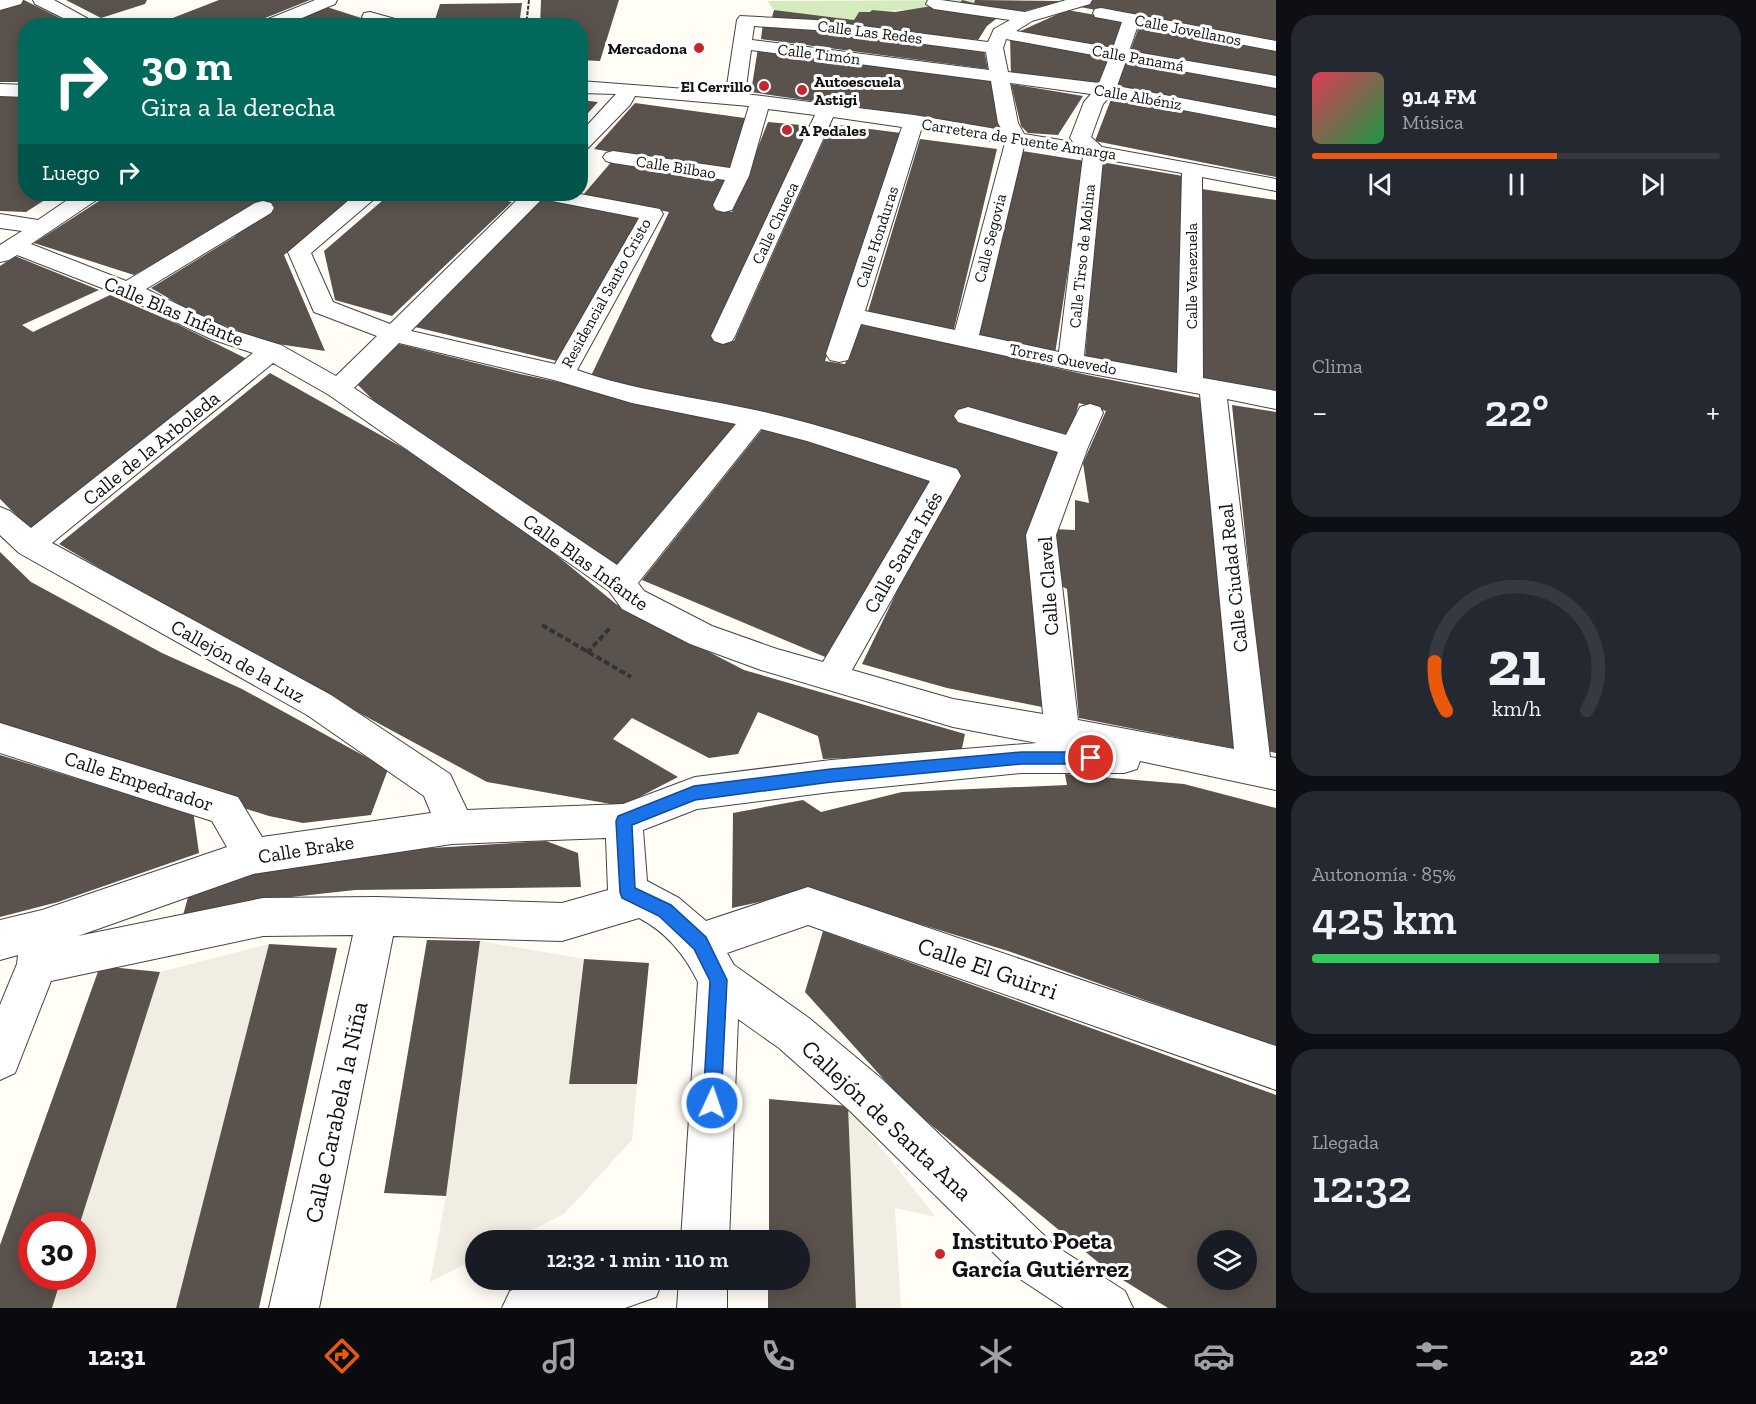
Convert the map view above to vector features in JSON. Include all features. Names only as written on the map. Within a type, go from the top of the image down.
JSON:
[{"type":"street","points":[[0,5],[15,0]]},
{"type":"street","points":[[40,0],[77,18]]},
{"type":"street","points":[[286,18],[329,0]]},
{"type":"street","points":[[1016,136],[1008,123],[997,40],[1026,17],[1084,0]]},
{"type":"street","points":[[735,98],[745,44],[748,2]]},
{"type":"street","points":[[934,4],[1026,17]]},
{"type":"street","name":"Calle Jovellanos","points":[[1101,13],[1276,46]]},
{"type":"street","points":[[1094,150],[1080,138],[1094,102],[1106,90],[1132,19]]},
{"type":"street","name":"Calle Las Redes","points":[[746,20],[997,40]]},
{"type":"street","name":"Calle Panamá","points":[[997,40],[1120,54],[1276,82]]},
{"type":"street","name":"Calle Timón","points":[[745,44],[1000,76]]},
{"type":"street","name":"Calle Albéniz","points":[[1000,76],[1106,90],[1276,122]]},
{"type":"street","name":"Carretera de Fuente Amarga","points":[[588,87],[735,98],[914,121],[1016,136],[1276,185]]},
{"type":"street","points":[[588,137],[623,101],[628,89]]},
{"type":"street","points":[[0,90],[18,91]]},
{"type":"street","points":[[724,205],[738,176],[754,132],[759,101]]},
{"type":"street","name":"Calle Chueca","points":[[723,336],[827,110]]},
{"type":"street","name":"Calle Honduras","points":[[839,354],[914,121]]},
{"type":"street","name":"Calle Segovia","points":[[965,340],[1016,136]]},
{"type":"street","name":"Calle Tirso de Molina","points":[[1071,362],[1094,150]]},
{"type":"street","name":"Calle Bilbao","points":[[613,157],[738,176]]},
{"type":"street","name":"Calle Venezuela","points":[[1192,169],[1201,385]]},
{"type":"street","points":[[5,241],[44,227],[80,201]]},
{"type":"street","name":"Residencial Santo Cristo","points":[[361,201],[299,252],[323,307],[394,334],[562,374],[652,214],[585,201]]},
{"type":"street","points":[[338,389],[528,201]]},
{"type":"street","points":[[128,290],[263,208]]},
{"type":"street","name":"Calle Blas Infante","points":[[5,241],[128,290],[220,334],[273,351],[338,389],[620,583],[633,600],[701,635],[773,661],[953,713],[1206,758]]},
{"type":"street","name":"Torres Quevedo","points":[[851,315],[1071,362],[1276,400]]},
{"type":"street","name":"Calle de la Arboleda","points":[[30,545],[273,351]]},
{"type":"street","name":"Calle Santa Inés","points":[[562,374],[632,394],[755,419],[814,434],[947,476],[831,677]]},
{"type":"street","name":"Calle Ciudad Real","points":[[1201,385],[1265,772]]},
{"type":"street","name":"Calle Clavel","points":[[1062,732],[1041,535],[1074,447],[1090,413]]},
{"type":"street","points":[[968,416],[1074,447]]},
{"type":"street","points":[[620,583],[755,419]]},
{"type":"street","name":"Callejón de la Luz","points":[[0,518],[30,545],[319,705],[437,785],[448,805],[452,826]]},
{"type":"street","name":"Calle Empedrador","points":[[0,738],[225,809],[253,856]]},
{"type":"street","points":[[640,899],[628,892],[624,821],[694,793],[831,776],[1021,758],[1206,758],[1265,772]]},
{"type":"street","name":"Calle Brake","points":[[0,940],[39,946],[253,856],[452,826],[624,821]]},
{"type":"street","points":[[0,1058],[39,946],[263,917],[377,916],[562,922],[640,899]]},
{"type":"street","name":"Callejón de Santa Ana","points":[[640,899],[665,911],[709,961],[867,1096],[1037,1262],[1108,1308]]},
{"type":"street","name":"Calle El Guirri","points":[[709,961],[808,906],[1276,1068]]},
{"type":"street","name":"Calle Carabela la Niña","points":[[294,1308],[377,916]]},
{"type":"street","points":[[705,1230],[709,961]]},
{"type":"street","points":[[527,1308],[599,1290]]},
{"type":"street","points":[[702,1308],[703,1290]]},
{"type":"path","points":[[527,18],[529,0]]},
{"type":"path","points":[[542,625],[631,677]]},
{"type":"green space","points":[[962,0],[959,5],[859,12],[854,20],[774,10],[767,1]]},
{"type":"shaded area","points":[[480,941],[584,959],[569,1084],[637,1084],[632,1140],[564,1214],[532,1230],[465,1230],[465,1264],[430,1282],[446,1196]]},
{"type":"shaded area","points":[[269,944],[176,1308],[52,1308],[58,1290],[96,1290],[96,1212],[83,1212],[160,972]]},
{"type":"shaded area","points":[[848,1106],[936,1217],[895,1208],[901,1308],[856,1308]]},
{"type":"building","points":[[24,0],[60,18],[18,18],[18,82],[0,82],[0,8]]},
{"type":"building","points":[[66,0],[147,0],[145,4],[101,18]]},
{"type":"building","points":[[219,0],[310,0],[265,18],[173,18]]},
{"type":"building","points":[[541,0],[619,0],[600,61],[588,60],[588,18],[540,18]]},
{"type":"building","points":[[962,0],[974,3],[975,0],[1062,1],[1017,13],[959,5]]},
{"type":"building","points":[[1092,0],[1276,0],[1276,45],[1075,6]]},
{"type":"building","points":[[522,3],[520,18],[436,18],[440,4]]},
{"type":"building","points":[[932,6],[1001,15],[987,26],[978,40],[772,17],[774,10],[854,20],[859,12],[872,10],[895,12]]},
{"type":"building","points":[[327,7],[361,18],[300,18]]},
{"type":"building","points":[[1067,10],[1125,20],[1112,51],[1014,34]]},
{"type":"building","points":[[763,23],[984,50],[988,69],[761,39]]},
{"type":"building","points":[[1140,24],[1276,49],[1276,79],[1129,54]]},
{"type":"building","points":[[1010,37],[1112,55],[1101,88],[1011,76]]},
{"type":"building","points":[[758,48],[997,78],[1006,130],[751,92]]},
{"type":"building","points":[[1124,59],[1276,85],[1276,120],[1115,89]]},
{"type":"building","points":[[1011,84],[1083,96],[1058,135],[1028,133],[1021,126]]},
{"type":"building","points":[[1113,94],[1276,126],[1276,177],[1095,141]]},
{"type":"building","points":[[0,95],[18,96],[18,201],[43,201],[26,212],[0,211]]},
{"type":"building","points":[[588,101],[598,102],[588,113]]},
{"type":"building","points":[[635,103],[752,119],[729,172],[594,149]]},
{"type":"building","points":[[768,122],[812,126],[713,336],[734,341],[831,124],[901,133],[825,361],[845,364],[861,323],[1087,375],[1206,399],[1236,749],[1079,718],[1067,589],[1058,584],[1052,529],[1075,530],[1075,500],[1089,503],[1083,463],[1106,411],[1079,403],[1070,435],[967,410],[959,423],[1060,451],[1031,531],[1052,709],[947,688],[862,664],[956,469],[822,427],[590,378],[669,212],[588,196],[588,189],[613,160],[728,179],[713,208],[732,212]]},
{"type":"building","points":[[920,139],[997,149],[954,329],[866,318]]},
{"type":"building","points":[[1016,150],[1085,161],[1055,354],[971,338]]},
{"type":"building","points":[[1101,162],[1183,176],[1181,377],[1085,359]]},
{"type":"building","points":[[1202,189],[1276,200],[1276,394],[1203,378]]},
{"type":"building","points":[[99,201],[349,201],[284,255],[325,351],[271,343],[201,317],[151,288],[234,237],[269,208],[255,206],[134,275],[34,243]]},
{"type":"building","points":[[382,201],[512,202],[392,316],[335,300],[324,251]]},
{"type":"building","points":[[538,201],[569,201],[643,215],[565,363],[415,327]]},
{"type":"building","points":[[15,256],[99,290],[22,325],[33,332],[110,295],[173,322],[249,360],[30,529],[0,499],[0,266]]},
{"type":"building","points":[[399,344],[520,374],[743,421],[615,569],[389,416],[358,385],[371,368]]},
{"type":"building","points":[[270,373],[407,450],[538,540],[616,604],[744,670],[965,734],[961,753],[823,759],[818,736],[758,712],[738,754],[709,758],[632,718],[613,739],[678,777],[622,806],[487,782],[202,628],[59,544]]},
{"type":"building","points":[[1232,405],[1276,412],[1276,753],[1267,751]]},
{"type":"building","points":[[764,427],[936,478],[830,659],[642,580]]},
{"type":"building","points":[[0,552],[31,582],[162,653],[242,689],[388,769],[371,815],[303,823],[269,816],[0,731]]},
{"type":"building","points":[[0,755],[124,793],[193,810],[199,853],[58,902],[0,917]]},
{"type":"building","points":[[1065,774],[1184,784],[1276,808],[1276,1047],[1008,951],[811,891],[732,908],[733,813],[803,800],[821,812],[902,792],[1067,785]]},
{"type":"building","points":[[546,841],[578,853],[581,887],[355,890],[291,897],[182,919],[190,890],[276,861]]},
{"type":"building","points":[[823,931],[1276,1095],[1276,1308],[1168,1308],[1110,1272],[907,1105],[805,992]]},
{"type":"building","points":[[427,940],[480,941],[446,1196],[384,1193]]},
{"type":"building","points":[[269,944],[337,948],[259,1308],[176,1308]]},
{"type":"building","points":[[584,959],[649,963],[637,1084],[569,1084]]},
{"type":"building","points":[[100,966],[160,972],[83,1212],[18,1212],[18,1290],[58,1290],[52,1308],[0,1308],[0,1245]]},
{"type":"building","points":[[769,1099],[848,1106],[856,1308],[768,1308],[768,1290],[810,1290],[810,1230],[769,1230]]},
{"type":"place","name":"Mercadona","points":[[699,48]]},
{"type":"place","name":"El Cerrillo","points":[[764,86]]},
{"type":"place","name":"Autoescuela Astigi","points":[[802,90]]},
{"type":"place","name":"A Pedales","points":[[787,130]]},
{"type":"place","name":"Instituto Poeta García Gutiérrez","points":[[940,1254]]},
{"type":"route","points":[[712,1103],[718,980],[700,943],[665,911],[628,892],[624,821],[694,793],[831,776],[1021,758],[1091,758]]}]
